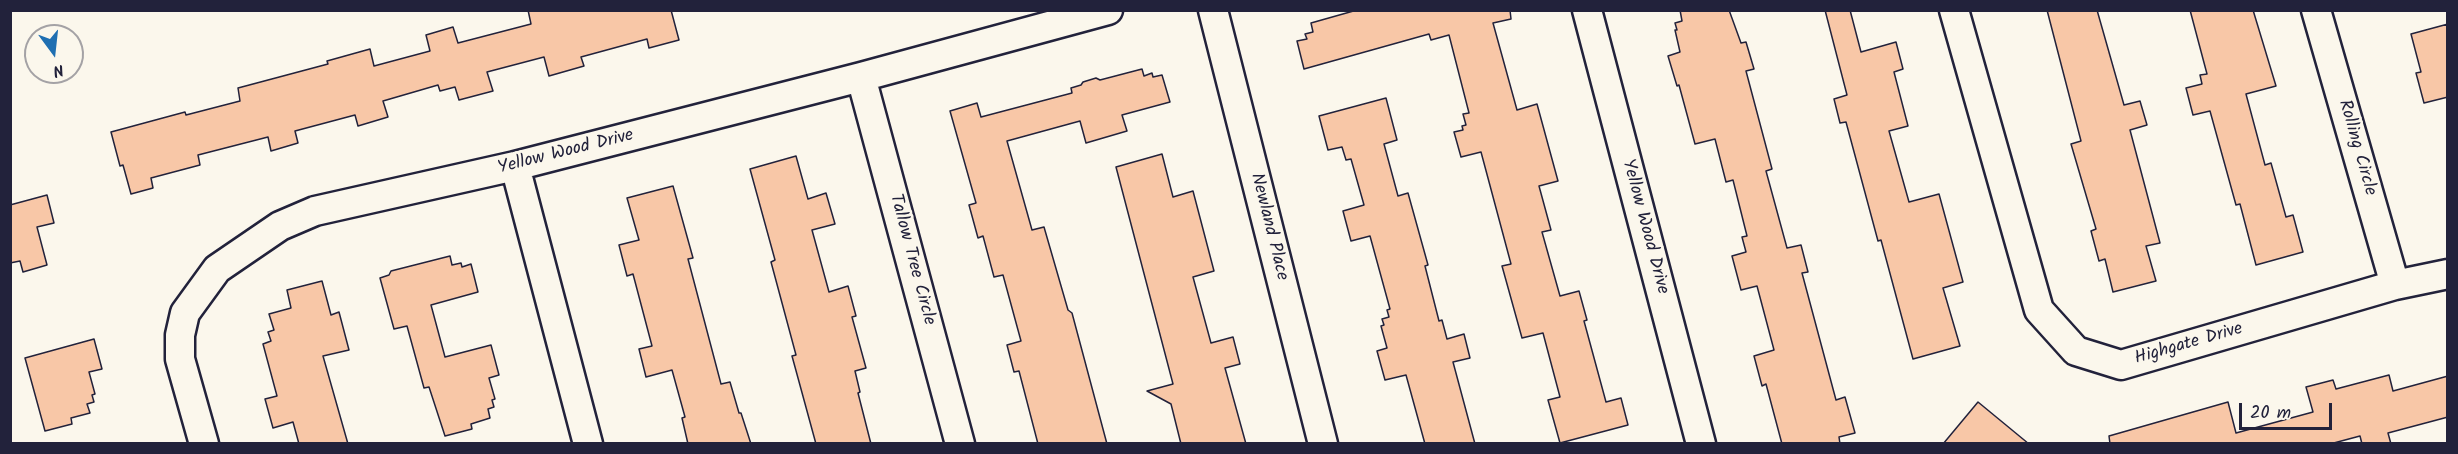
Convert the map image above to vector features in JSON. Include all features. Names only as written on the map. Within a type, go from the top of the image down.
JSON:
[{"type":"street","name":"Yellow Wood Drive","points":[[204,444],[180,359],[180,335],[185,313],[217,269],[280,226],[315,211],[515,166],[861,77],[1108,10]]},
{"type":"street","name":"Newland Place","points":[[1213,10],[1323,444]]},
{"type":"street","name":"Yellow Wood Drive","points":[[1587,10],[1701,444]]},
{"type":"street","name":"Highgate Drive","points":[[1954,10],[2040,310],[2076,351],[2121,365],[2396,285],[2448,274]]},
{"type":"street","name":"Rolling Circle","points":[[2316,10],[2396,285]]},
{"type":"street","name":"Tallow Tree Circle","points":[[861,77],[960,444]]},
{"type":"street","points":[[515,166],[588,444]]},
{"type":"building","points":[[528,10],[671,10],[679,40],[649,48],[647,39],[581,57],[584,66],[549,76],[544,57],[487,72],[493,91],[459,100],[455,87],[440,91],[438,85],[383,101],[388,117],[358,126],[355,115],[295,131],[298,143],[271,151],[268,137],[198,155],[200,165],[151,178],[153,188],[131,194],[123,165],[120,166],[111,132],[185,112],[186,115],[240,101],[238,88],[328,64],[327,61],[370,49],[374,66],[430,51],[426,35],[453,27],[458,43],[531,24]]},
{"type":"building","points":[[1357,10],[1510,10],[1511,19],[1493,23],[1517,110],[1537,104],[1558,181],[1539,186],[1551,230],[1542,232],[1560,296],[1579,291],[1587,320],[1584,321],[1606,402],[1621,398],[1628,425],[1560,443],[1548,400],[1560,397],[1543,333],[1522,338],[1502,266],[1511,264],[1481,152],[1461,157],[1454,132],[1463,130],[1462,126],[1466,125],[1463,114],[1469,113],[1449,35],[1431,40],[1429,34],[1304,69],[1297,41],[1307,39],[1305,34],[1313,32],[1311,23]]},
{"type":"building","points":[[1680,10],[1729,10],[1741,43],[1746,42],[1754,69],[1746,71],[1772,169],[1766,171],[1787,248],[1801,245],[1808,272],[1802,273],[1836,400],[1845,397],[1855,433],[1839,437],[1840,444],[1782,444],[1766,384],[1762,386],[1754,356],[1774,350],[1757,286],[1741,290],[1732,256],[1746,252],[1742,237],[1747,236],[1733,180],[1726,182],[1715,139],[1695,144],[1679,85],[1677,86],[1668,56],[1680,52],[1675,23],[1682,21]]},
{"type":"building","points":[[1825,10],[1850,10],[1861,52],[1896,42],[1903,69],[1894,72],[1908,126],[1889,131],[1909,202],[1939,194],[1963,282],[1943,288],[1960,346],[1913,359],[1846,122],[1840,123],[1834,99],[1847,95]]},
{"type":"building","points":[[2047,10],[2097,10],[2124,105],[2140,101],[2147,125],[2130,130],[2160,243],[2146,246],[2156,281],[2113,292],[2105,259],[2099,261],[2091,231],[2096,229],[2071,144],[2081,141]]},
{"type":"building","points":[[2190,10],[2253,10],[2276,86],[2246,94],[2265,165],[2271,163],[2286,217],[2293,215],[2303,252],[2256,265],[2240,204],[2236,205],[2210,111],[2193,115],[2186,88],[2202,84],[2200,75],[2207,74]]},
{"type":"building","points":[[2448,24],[2448,97],[2424,103],[2416,73],[2421,72],[2411,34]]},
{"type":"building","points":[[1142,69],[1144,76],[1152,73],[1153,77],[1162,75],[1170,102],[1122,115],[1127,131],[1086,143],[1080,121],[1007,141],[1032,230],[1044,227],[1068,310],[1072,313],[1107,444],[1038,444],[1019,371],[1014,372],[1007,345],[1021,341],[1003,275],[994,277],[983,236],[978,238],[969,205],[976,203],[950,111],[977,103],[981,117],[1072,93],[1071,88],[1096,78],[1100,80]]},
{"type":"building","points":[[1386,98],[1397,140],[1384,144],[1398,196],[1408,193],[1428,265],[1425,266],[1439,321],[1442,320],[1447,339],[1464,334],[1470,358],[1453,362],[1475,444],[1425,444],[1406,375],[1385,380],[1377,351],[1387,348],[1381,326],[1384,325],[1382,319],[1389,317],[1387,310],[1390,309],[1370,236],[1351,241],[1343,211],[1364,205],[1351,159],[1346,160],[1342,147],[1328,150],[1319,116]]},
{"type":"building","points":[[1162,154],[1173,197],[1193,191],[1214,271],[1193,277],[1211,343],[1233,337],[1240,364],[1225,368],[1246,444],[1181,444],[1171,404],[1147,391],[1173,384],[1116,167]]},
{"type":"building","points":[[796,156],[808,199],[826,193],[835,224],[812,230],[829,292],[848,286],[856,316],[852,317],[866,368],[855,371],[871,444],[816,444],[792,356],[796,355],[771,262],[775,260],[750,169]]},
{"type":"building","points":[[673,186],[693,258],[688,259],[721,384],[730,382],[751,444],[688,444],[682,418],[685,417],[672,370],[646,377],[639,349],[652,346],[633,274],[627,276],[619,245],[639,240],[627,198]]},
{"type":"building","points":[[47,195],[54,223],[37,227],[47,265],[23,272],[20,261],[10,263],[10,205]]},
{"type":"building","points":[[450,256],[452,265],[461,263],[462,267],[471,264],[478,292],[431,305],[445,357],[491,345],[499,375],[489,378],[495,399],[492,400],[494,407],[488,409],[490,418],[471,424],[472,429],[445,436],[429,387],[424,388],[407,326],[394,329],[380,278],[389,275],[391,271]]},
{"type":"building","points":[[322,281],[331,315],[339,312],[349,350],[323,356],[348,444],[299,444],[293,422],[273,428],[265,399],[277,396],[263,344],[271,341],[268,332],[274,330],[269,314],[291,308],[287,290]]},
{"type":"building","points":[[94,339],[102,369],[89,372],[95,394],[92,395],[94,402],[87,404],[90,413],[71,418],[72,424],[45,431],[25,358]]},
{"type":"building","points":[[2389,375],[2393,391],[2448,376],[2448,417],[2388,433],[2391,444],[2362,444],[2360,436],[2330,444],[2110,444],[2109,436],[2228,402],[2236,433],[2313,412],[2306,387],[2333,380],[2336,389]]},
{"type":"building","points":[[1978,402],[2029,444],[1943,444]]}]
